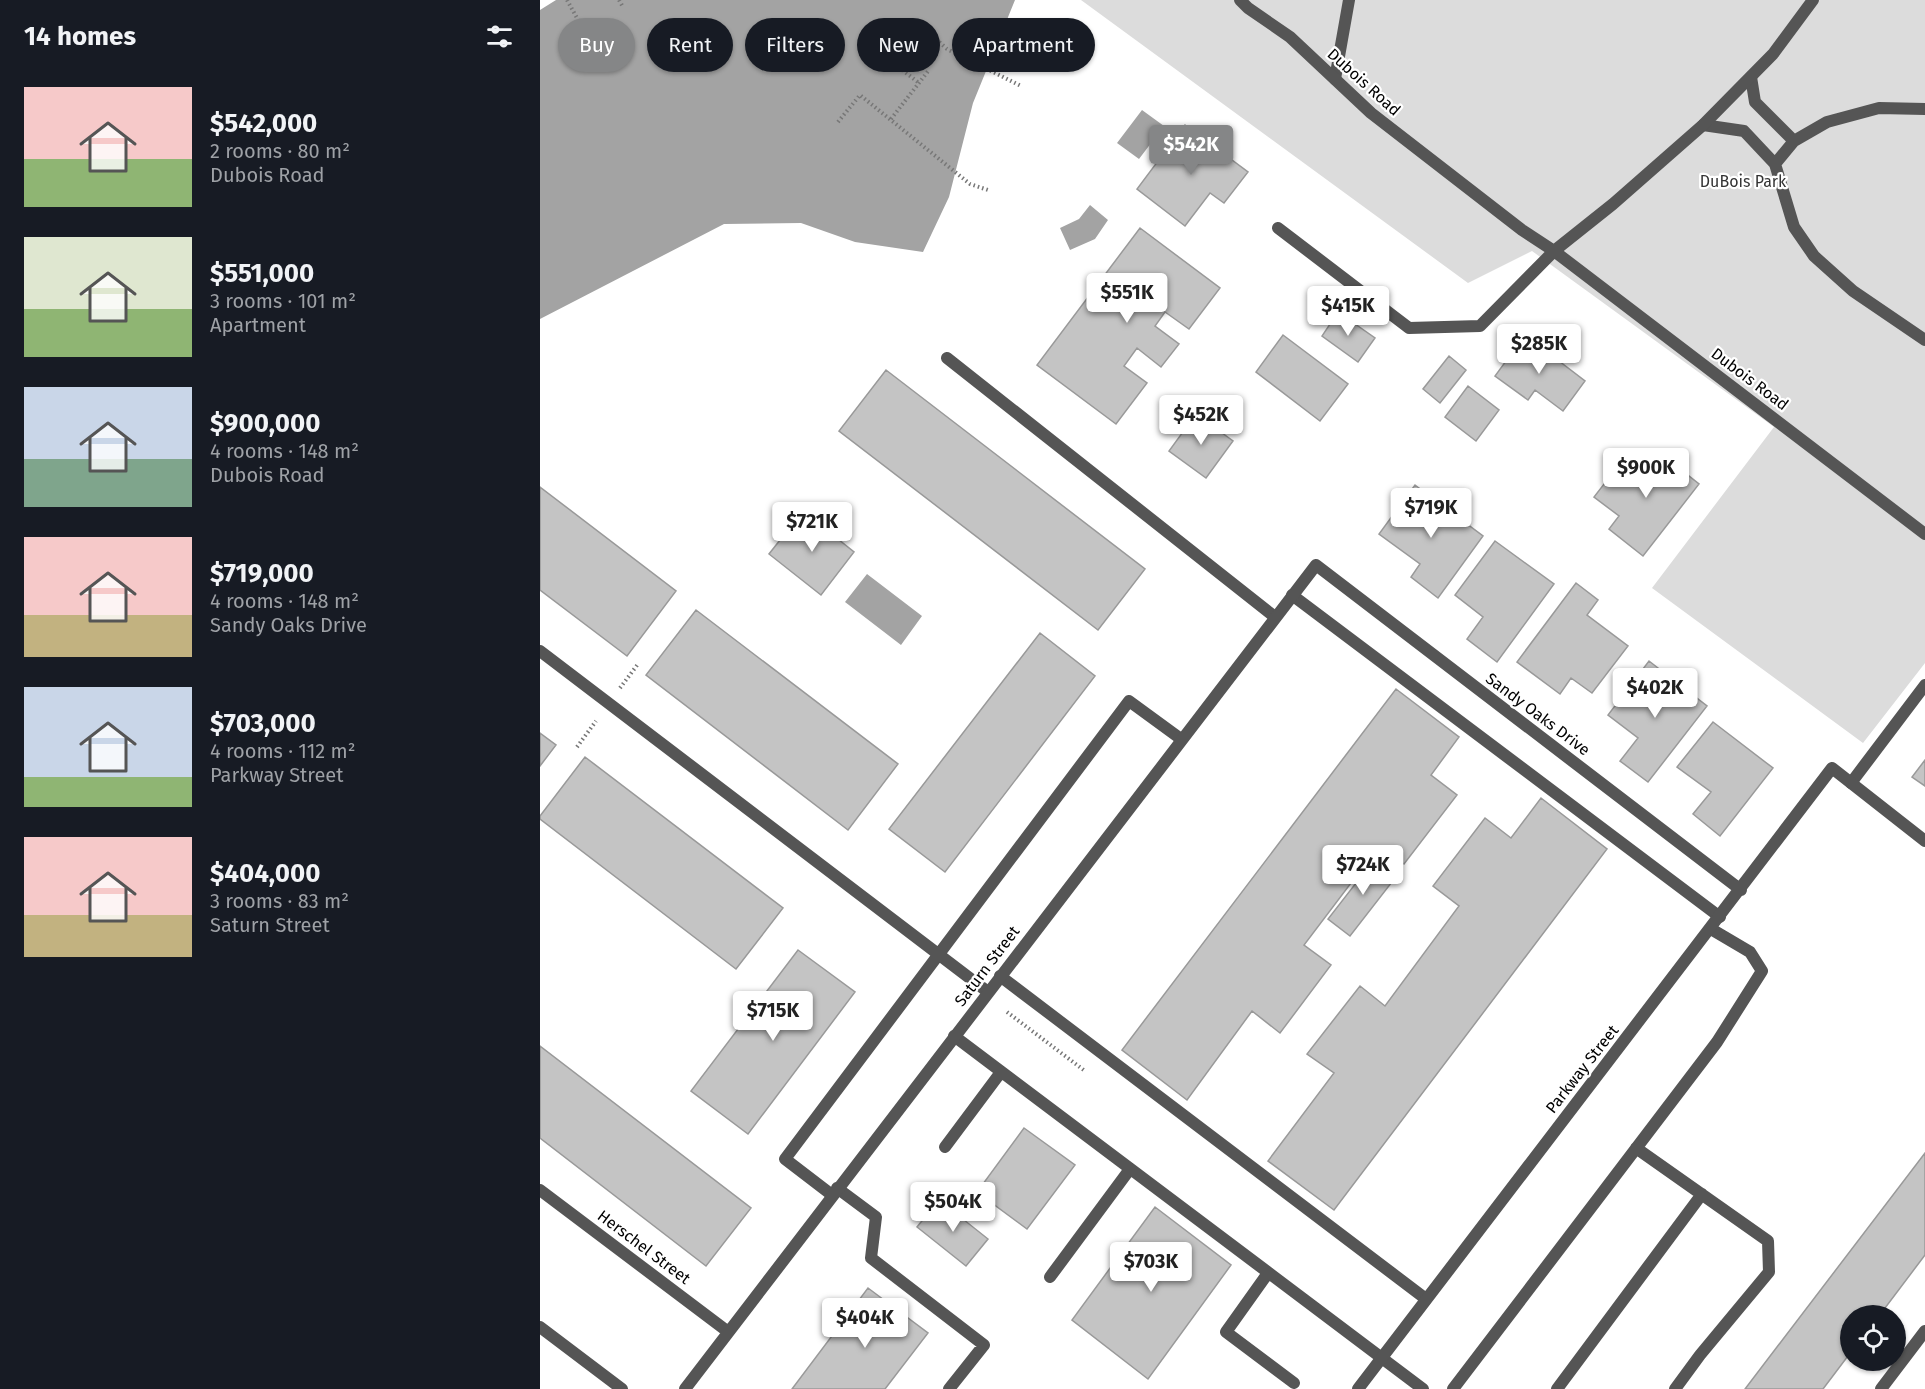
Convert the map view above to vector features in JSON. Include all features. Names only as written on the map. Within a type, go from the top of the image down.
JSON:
[{"type":"street","name":"Dubois Road","points":[[1240,0],[1290,37],[1371,113],[1925,534]]},
{"type":"street","points":[[1335,79],[1349,0]]},
{"type":"street","points":[[1278,228],[1409,328],[1480,326],[1554,251],[1613,204],[1703,125],[1773,54],[1814,0]]},
{"type":"street","points":[[1751,77],[1755,102],[1794,141]]},
{"type":"street","points":[[1775,164],[1794,141],[1827,122],[1878,108],[1925,109]]},
{"type":"street","points":[[1703,125],[1744,131],[1775,164],[1794,226],[1814,256],[1853,291],[1925,340]]},
{"type":"street","points":[[947,358],[1275,617]]},
{"type":"street","name":"Saturn Street","points":[[684,1389],[1316,565]]},
{"type":"street","name":"Sandy Oaks Drive","points":[[1316,565],[1741,890]]},
{"type":"street","points":[[1292,595],[1720,917]]},
{"type":"street","points":[[540,651],[988,992]]},
{"type":"street","points":[[1925,685],[1851,783],[1925,841]]},
{"type":"street","points":[[950,1389],[984,1345],[871,1258],[876,1217],[785,1159],[1129,701],[1182,739]]},
{"type":"street","name":"Parkway Street","points":[[1358,1389],[1832,768],[1851,783]]},
{"type":"street","points":[[1453,1389],[1717,1042],[1762,971],[1750,952],[1711,929]]},
{"type":"street","points":[[1000,976],[1426,1299]]},
{"type":"street","points":[[954,1036],[1423,1389]]},
{"type":"street","points":[[945,1147],[1001,1072]]},
{"type":"street","points":[[1636,1148],[1768,1241],[1769,1272],[1700,1355],[1675,1389]]},
{"type":"street","points":[[1050,1277],[1130,1170]]},
{"type":"street","name":"Herschel Street","points":[[540,1190],[727,1331]]},
{"type":"street","points":[[1557,1389],[1702,1194]]},
{"type":"street","points":[[1268,1273],[1226,1332],[1294,1383]]},
{"type":"street","points":[[540,1327],[622,1389]]},
{"type":"street","points":[[1881,1389],[1925,1331]]},
{"type":"path","points":[[567,0],[577,18]]},
{"type":"path","points":[[619,0],[623,7]]},
{"type":"path","points":[[940,43],[947,49],[1021,86]]},
{"type":"path","points":[[905,72],[919,83]]},
{"type":"path","points":[[891,120],[927,72]]},
{"type":"path","points":[[838,122],[860,95],[970,184],[988,190]]},
{"type":"green space","name":"DuBois Park","points":[[1081,0],[1925,0],[1925,663],[1863,743],[1652,588],[1774,427],[1532,251],[1468,283]]},
{"type":"shaded area","points":[[556,0],[1015,0],[1008,18],[952,18],[952,72],[986,72],[973,103],[949,197],[923,252],[855,242],[801,223],[724,224],[540,319],[540,10]]},
{"type":"shaded area","points":[[1142,110],[1164,126],[1139,159],[1117,143]]},
{"type":"shaded area","points":[[1090,205],[1108,220],[1095,239],[1070,250],[1060,228],[1079,219]]},
{"type":"shaded area","points":[[867,574],[922,616],[901,645],[845,602]]},
{"type":"building","points":[[1185,125],[1248,172],[1224,203],[1210,193],[1185,226],[1137,189]]},
{"type":"building","points":[[1140,228],[1220,288],[1189,329],[1165,312],[1155,326],[1179,344],[1161,367],[1137,348],[1124,366],[1147,383],[1116,424],[1037,365]]},
{"type":"building","points":[[1338,312],[1375,338],[1358,362],[1322,336]]},
{"type":"building","points":[[1283,335],[1348,384],[1320,421],[1256,372]]},
{"type":"building","points":[[1525,335],[1585,381],[1563,411],[1535,390],[1528,400],[1495,376]]},
{"type":"building","points":[[1449,356],[1466,370],[1440,403],[1423,389]]},
{"type":"building","points":[[886,370],[1145,569],[1098,630],[839,431]]},
{"type":"building","points":[[1468,386],[1499,410],[1476,441],[1445,417]]},
{"type":"building","points":[[1196,414],[1233,441],[1206,478],[1169,451]]},
{"type":"building","points":[[1655,449],[1699,484],[1643,556],[1609,529],[1619,516],[1594,497],[1621,462],[1635,473]]},
{"type":"building","points":[[1415,485],[1483,536],[1438,598],[1411,577],[1420,564],[1379,534]]},
{"type":"building","points":[[540,487],[676,591],[627,656],[540,590]]},
{"type":"building","points":[[803,511],[854,552],[821,595],[769,554]]},
{"type":"building","points":[[1495,541],[1554,584],[1497,662],[1467,639],[1483,617],[1455,595]]},
{"type":"building","points":[[1576,583],[1598,600],[1587,615],[1628,646],[1592,693],[1571,678],[1560,694],[1517,662]]},
{"type":"building","points":[[696,610],[898,764],[848,830],[646,675]]},
{"type":"building","points":[[1040,633],[1095,676],[945,872],[889,829]]},
{"type":"building","points":[[1649,661],[1707,706],[1648,782],[1620,761],[1638,738],[1608,715]]},
{"type":"building","points":[[1396,689],[1459,737],[1431,775],[1457,795],[1404,864],[1379,846],[1304,945],[1331,965],[1280,1033],[1252,1011],[1187,1100],[1122,1050]]},
{"type":"building","points":[[1713,722],[1773,768],[1720,836],[1693,814],[1711,792],[1677,767]]},
{"type":"building","points":[[540,733],[556,745],[540,766]]},
{"type":"building","points":[[585,757],[783,908],[736,969],[540,819]]},
{"type":"building","points":[[1925,760],[1925,786],[1912,777]]},
{"type":"building","points":[[1541,798],[1607,849],[1334,1210],[1268,1161],[1334,1073],[1307,1054],[1360,986],[1385,1006],[1459,906],[1433,886],[1485,818],[1511,838]]},
{"type":"building","points":[[1377,856],[1399,873],[1350,936],[1328,919]]},
{"type":"building","points":[[798,950],[855,992],[748,1134],[691,1091]]},
{"type":"building","points":[[540,1046],[751,1208],[706,1266],[540,1138]]},
{"type":"building","points":[[1024,1128],[1075,1165],[1027,1229],[977,1192]]},
{"type":"building","points":[[1925,1153],[1925,1255],[1887,1305],[1840,1305],[1840,1367],[1823,1389],[1745,1389]]},
{"type":"building","points":[[939,1200],[988,1239],[966,1266],[917,1227]]},
{"type":"building","points":[[1155,1207],[1231,1265],[1148,1379],[1072,1320]]},
{"type":"building","points":[[868,1288],[928,1333],[885,1389],[792,1389]]}]
